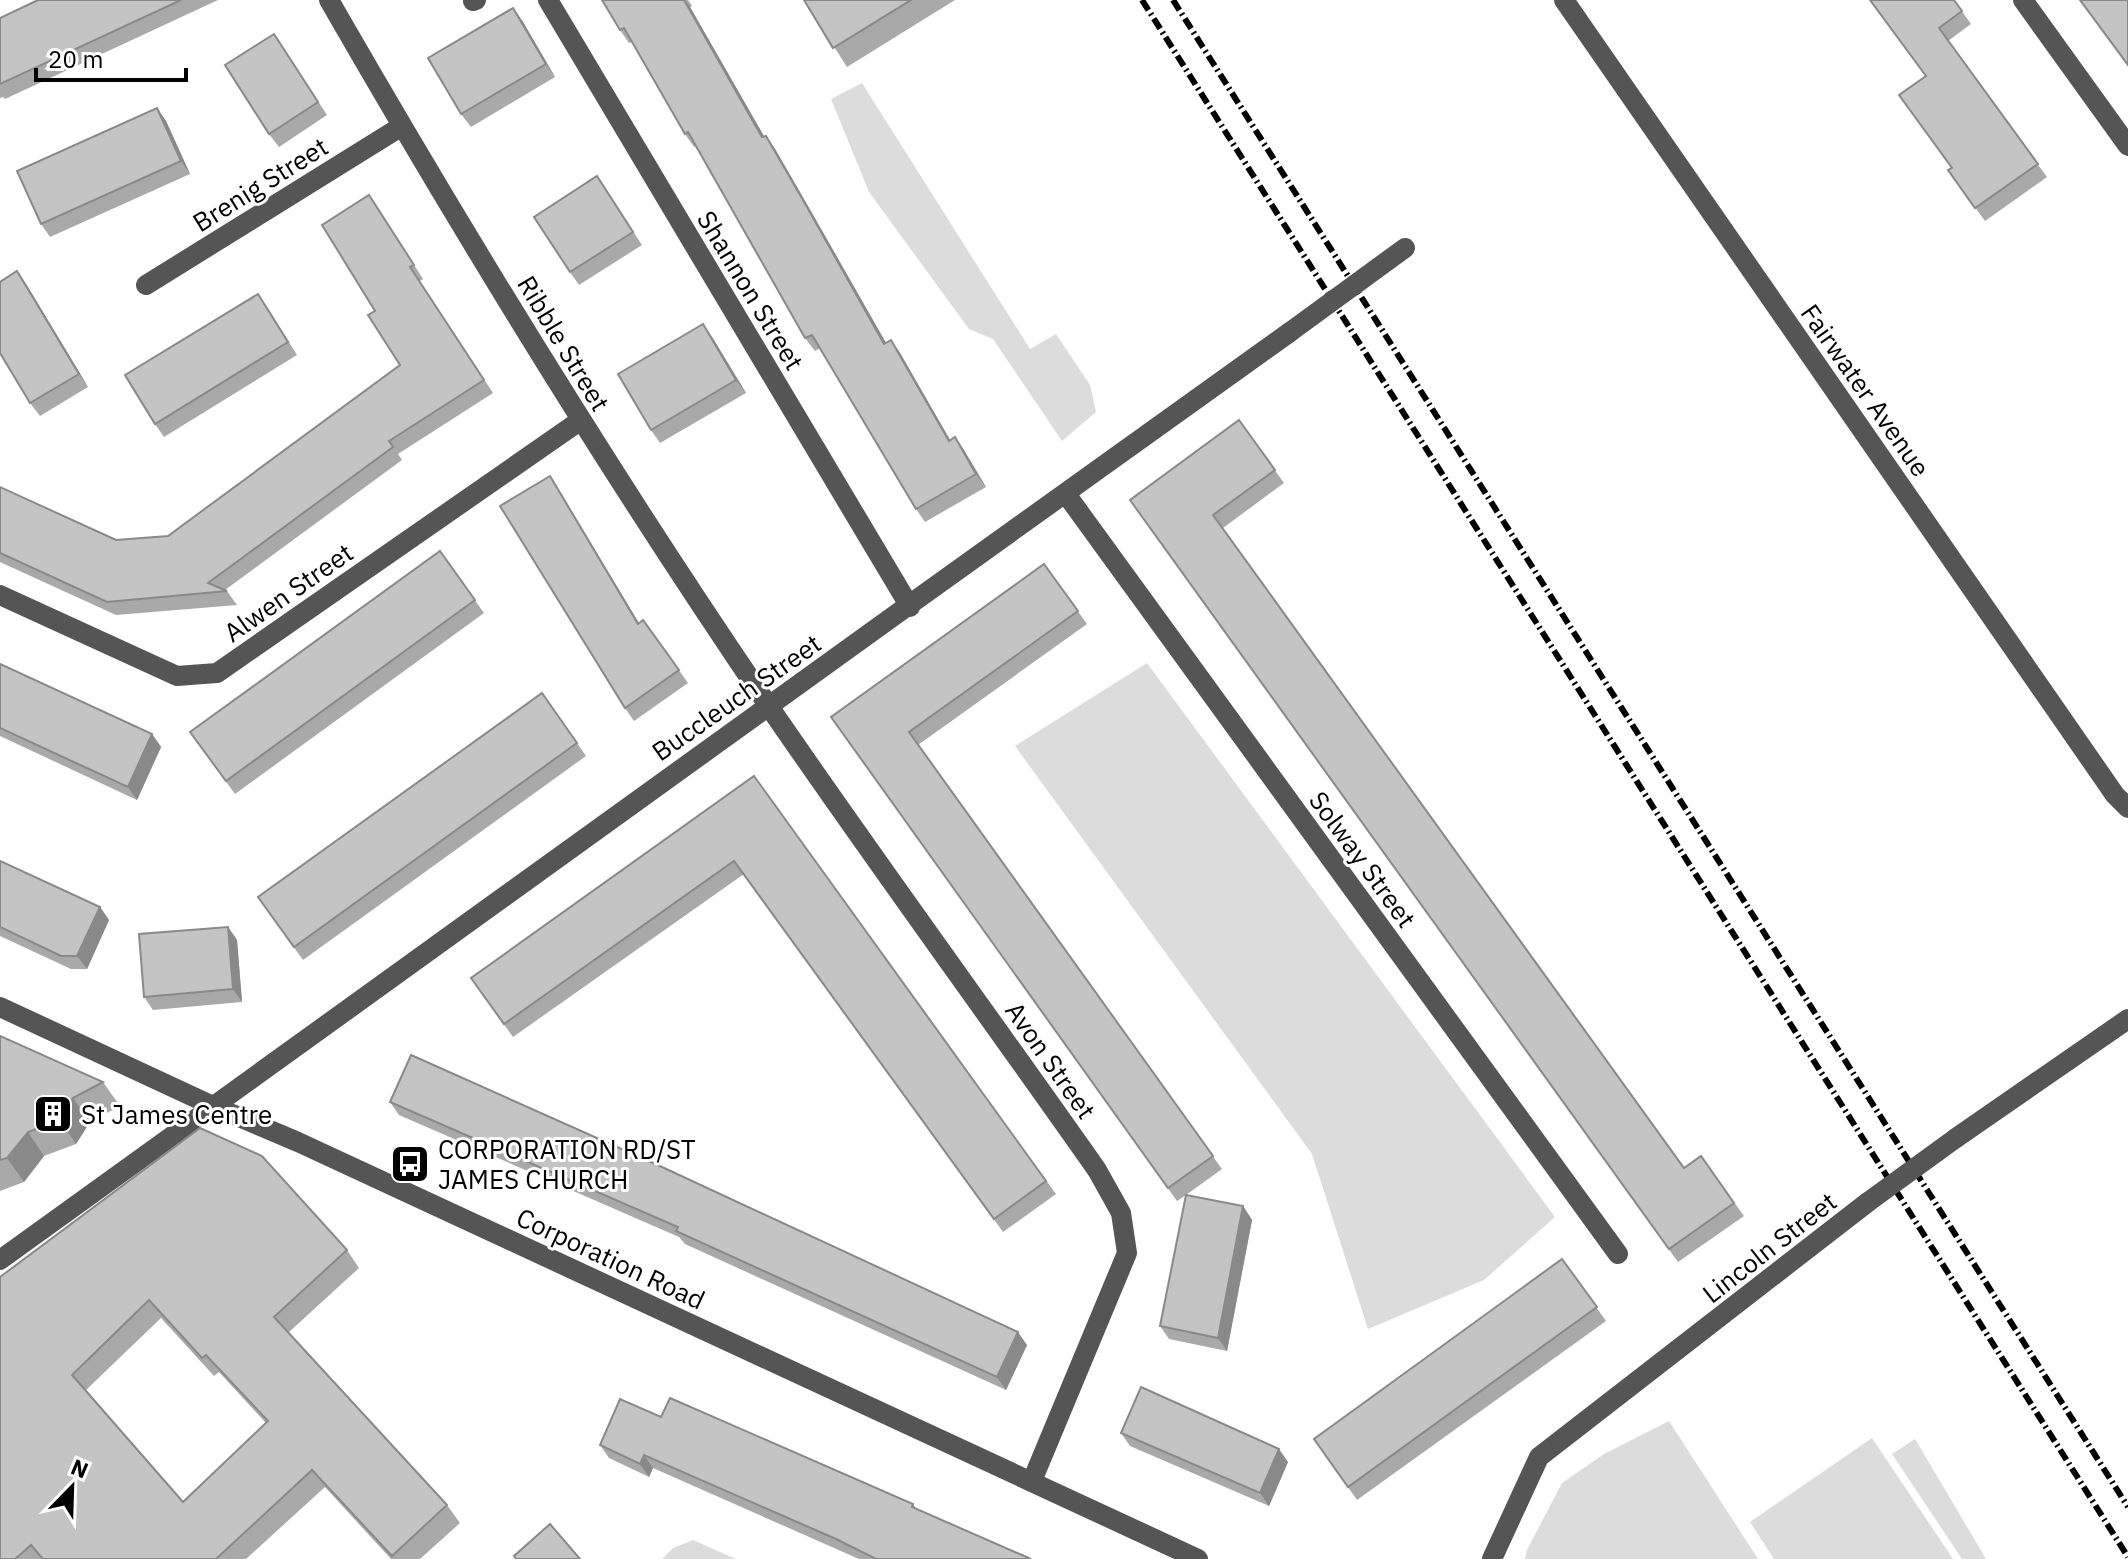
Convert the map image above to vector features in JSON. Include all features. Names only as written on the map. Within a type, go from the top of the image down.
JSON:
[{"type":"street","name":"Ribble Street","points":[[329,0],[581,420],[768,704]]},
{"type":"street","name":"Shannon Street","points":[[548,0],[910,607]]},
{"type":"street","name":"Fairwater Avenue","points":[[1564,0],[2115,795],[2128,808]]},
{"type":"street","points":[[2023,0],[2128,146]]},
{"type":"street","name":"Brenig Street","points":[[146,285],[402,126]]},
{"type":"street","name":"Buccleuch Street","points":[[0,1260],[1405,248]]},
{"type":"street","name":"Alwen Street","points":[[0,595],[177,676],[217,673],[581,420]]},
{"type":"street","name":"Solway Street","points":[[1066,494],[1618,1254]]},
{"type":"street","name":"Avon Street","points":[[768,704],[1097,1170],[1121,1213],[1127,1253],[1032,1481]]},
{"type":"street","name":"Corporation Road","points":[[0,1007],[213,1106],[312,1148],[1198,1559]]},
{"type":"street","name":"Lincoln Street","points":[[1492,1559],[1539,1457],[1868,1202],[2128,1019]]},
{"type":"shaded area","points":[[862,83],[1030,349],[1056,334],[1090,385],[1096,412],[1062,441],[993,339],[969,329],[869,192],[831,99]]},
{"type":"shaded area","points":[[1147,663],[1555,1217],[1484,1280],[1368,1329],[1312,1154],[1015,746]]},
{"type":"shaded area","points":[[1669,1421],[1758,1559],[1525,1559],[1562,1483],[1604,1454]]},
{"type":"shaded area","points":[[1872,1438],[1953,1559],[1774,1559],[1750,1522]]},
{"type":"shaded area","points":[[1915,1439],[1986,1559],[1962,1559],[1892,1454]]},
{"type":"shaded area","points":[[693,1540],[736,1559],[662,1559],[673,1548]]},
{"type":"building","points":[[38,0],[181,0],[0,84],[0,18]]},
{"type":"building","points":[[602,0],[684,0],[762,137],[766,136],[884,344],[891,340],[949,441],[955,437],[976,474],[916,509],[812,335],[805,338],[688,132],[685,134],[624,28],[620,30]]},
{"type":"building","points":[[804,0],[911,0],[833,48]]},
{"type":"building","points":[[1870,0],[1954,0],[1962,11],[1939,28],[2038,164],[1975,208],[1948,170],[1952,168],[1899,95],[1926,76]]},
{"type":"building","points":[[2080,0],[2128,0],[2128,65]]},
{"type":"building","points":[[513,8],[546,64],[461,114],[428,58]]},
{"type":"building","points":[[274,34],[318,102],[269,134],[225,65]]},
{"type":"building","points":[[157,108],[181,161],[41,224],[17,171]]},
{"type":"building","points":[[597,176],[633,232],[570,272],[534,217]]},
{"type":"building","points":[[369,195],[414,265],[410,267],[484,380],[389,441],[393,447],[208,583],[227,591],[107,602],[0,553],[0,487],[116,540],[168,536],[400,365],[368,315],[375,311],[322,225]]},
{"type":"building","points":[[17,271],[79,374],[30,403],[0,353],[0,282]]},
{"type":"building","points":[[258,294],[288,342],[155,424],[125,375]]},
{"type":"building","points":[[703,324],[736,380],[651,430],[618,374]]},
{"type":"building","points":[[1239,420],[1275,470],[1213,515],[1684,1168],[1701,1156],[1734,1203],[1669,1249],[1130,500]]},
{"type":"building","points":[[550,476],[638,624],[643,620],[679,670],[625,708],[500,506]]},
{"type":"building","points":[[440,551],[475,600],[226,781],[190,732]]},
{"type":"building","points":[[1044,564],[1078,611],[909,732],[1213,1156],[1168,1188],[831,717]]},
{"type":"building","points":[[0,664],[152,734],[128,787],[0,728]]},
{"type":"building","points":[[542,693],[577,743],[294,947],[258,897]]},
{"type":"building","points":[[754,776],[1046,1181],[994,1219],[734,861],[504,1024],[471,978]]},
{"type":"building","points":[[0,861],[100,907],[77,956],[61,956],[0,927]]},
{"type":"building","points":[[228,927],[233,989],[144,997],[139,934]]},
{"type":"building","points":[[0,1036],[103,1082],[73,1098],[60,1120],[28,1132],[7,1158],[0,1160]]},
{"type":"building","points":[[411,1055],[1018,1332],[997,1377],[676,1231],[678,1227],[390,1102]]},
{"type":"building","points":[[200,1128],[262,1156],[347,1250],[274,1317],[447,1505],[392,1556],[312,1470],[216,1559],[43,1559],[31,1545],[15,1559],[0,1559],[0,1277]],"holes":[[[149,1300],[202,1358],[206,1355],[268,1421],[183,1502],[72,1375]]]},
{"type":"building","points":[[1186,1195],[1243,1206],[1218,1338],[1160,1326]]},
{"type":"building","points":[[1562,1259],[1597,1307],[1348,1487],[1314,1439]]},
{"type":"building","points":[[1141,1387],[1279,1449],[1260,1493],[1121,1433]]},
{"type":"building","points":[[670,1398],[1031,1559],[876,1559],[644,1455],[640,1464],[600,1445],[620,1399],[661,1417]]},
{"type":"building","points":[[550,1524],[580,1559],[516,1559],[514,1556]]},
{"type":"railway","points":[[1142,0],[2128,1557]]},
{"type":"railway","points":[[1173,0],[2128,1507]]},
{"type":"place","name":"St James Centre","points":[[53,1114]]},
{"type":"place","name":"CORPORATION RD/ST JAMES CHURCH","points":[[410,1164]]}]
